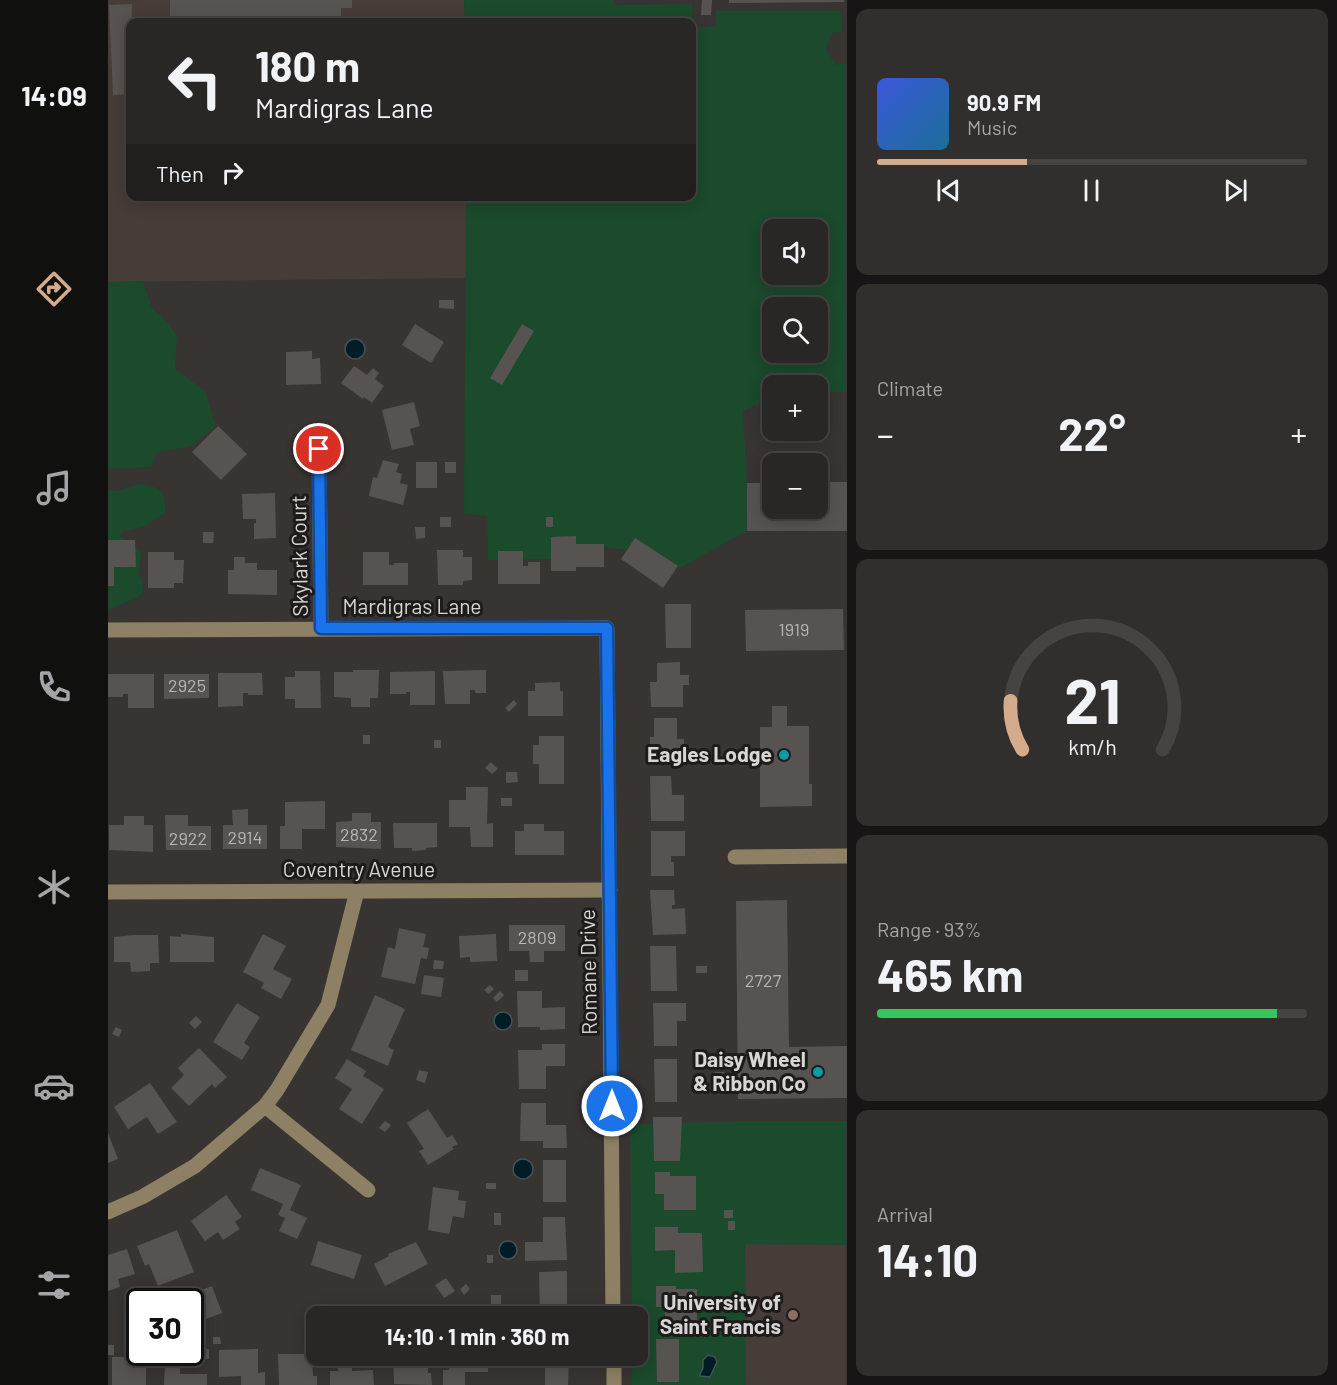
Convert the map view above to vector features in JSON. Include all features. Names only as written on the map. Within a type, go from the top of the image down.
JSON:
[{"type":"street","name":"Skylark Court","points":[[319,449],[321,628]]},
{"type":"street","name":"Mardigras Lane","points":[[108,630],[607,628]]},
{"type":"street","name":"Romane Drive","points":[[607,628],[614,1306]]},
{"type":"street","points":[[735,857],[846,856]]},
{"type":"street","name":"Coventry Avenue","points":[[108,892],[610,890]]},
{"type":"street","points":[[108,1212],[142,1197],[195,1166],[265,1106],[328,1005],[357,891]]},
{"type":"street","points":[[265,1106],[368,1190]]},
{"type":"street","points":[[614,1366],[614,1385]]},
{"type":"shaded area","points":[[108,0],[464,0],[465,18],[126,18],[126,201],[466,201],[467,278],[108,282]]},
{"type":"shaded area","name":"University of Saint Francis","points":[[736,1121],[846,1121],[846,1385],[739,1385]]},
{"type":"green space","points":[[464,0],[614,0],[615,5],[692,4],[693,18],[465,18]]},
{"type":"green space","points":[[716,11],[841,11],[842,33],[832,34],[826,49],[836,65],[846,63],[846,392],[828,392],[828,375],[762,375],[762,394],[760,394],[759,404],[743,411],[747,531],[680,568],[635,539],[627,550],[604,547],[604,543],[554,559],[488,560],[487,516],[464,514],[466,201],[696,201],[696,27],[716,27]]},
{"type":"green space","points":[[143,281],[152,308],[168,323],[177,337],[175,369],[205,391],[216,427],[189,447],[157,452],[152,467],[108,469],[108,282]]},
{"type":"green space","points":[[138,484],[156,488],[163,494],[165,513],[143,527],[124,531],[120,536],[141,552],[139,573],[143,592],[139,597],[108,610],[108,490],[119,491]]},
{"type":"green space","points":[[846,1121],[846,1245],[745,1244],[746,1385],[632,1385],[632,1366],[648,1366],[648,1306],[632,1306],[630,1124]]},
{"type":"water","points":[[355,339],[362,342],[365,349],[362,356],[355,359],[348,356],[345,349],[348,342]]},
{"type":"water","points":[[499,1012],[507,1012],[512,1017],[510,1028],[499,1030],[494,1025],[494,1017]]},
{"type":"water","points":[[523,1159],[530,1162],[533,1169],[530,1176],[523,1179],[516,1176],[513,1169],[516,1162]]},
{"type":"water","points":[[504,1241],[512,1241],[517,1246],[515,1257],[504,1259],[499,1254],[499,1246]]},
{"type":"water","points":[[708,1355],[715,1357],[717,1362],[710,1377],[700,1376],[703,1360]]},
{"type":"building","points":[[170,0],[352,0],[352,8],[341,8],[341,18],[170,18]]},
{"type":"building","points":[[702,0],[712,0],[711,15],[701,15]]},
{"type":"building","points":[[729,0],[844,0],[844,2],[729,3]]},
{"type":"building","points":[[132,4],[132,18],[126,18],[126,94],[113,95],[109,5]]},
{"type":"building","points":[[439,300],[454,300],[454,309],[439,308]]},
{"type":"building","points":[[415,324],[444,342],[431,363],[402,345]]},
{"type":"building","points":[[522,324],[534,331],[502,385],[490,378]]},
{"type":"building","points":[[312,351],[312,359],[320,358],[321,384],[286,385],[286,352]]},
{"type":"building","points":[[354,366],[367,375],[373,368],[379,373],[375,379],[384,386],[372,403],[341,383]]},
{"type":"building","points":[[414,402],[420,426],[410,429],[414,445],[392,450],[382,410]]},
{"type":"building","points":[[218,426],[247,454],[221,480],[192,452]]},
{"type":"building","points":[[383,460],[399,464],[396,472],[402,474],[400,483],[408,485],[403,505],[369,496],[373,477],[377,478]]},
{"type":"building","points":[[416,462],[437,462],[437,488],[416,488]]},
{"type":"building","points":[[445,462],[456,462],[456,473],[445,473]]},
{"type":"building","points":[[828,482],[847,482],[847,531],[747,531],[747,483],[762,483],[762,519],[828,519]]},
{"type":"building","points":[[275,493],[276,538],[254,539],[256,519],[243,519],[242,494]]},
{"type":"building","points":[[440,517],[451,517],[451,527],[440,527]]},
{"type":"building","points":[[546,517],[553,517],[553,527],[546,527]]},
{"type":"building","points":[[415,527],[425,527],[425,538],[416,539]]},
{"type":"building","points":[[203,532],[214,532],[213,543],[203,543]]},
{"type":"building","points":[[576,536],[576,544],[604,544],[604,567],[576,567],[576,571],[551,571],[551,537]]},
{"type":"building","points":[[635,538],[678,566],[663,588],[621,559]]},
{"type":"building","points":[[108,540],[135,540],[136,567],[114,567],[114,586],[108,586]]},
{"type":"building","points":[[437,550],[463,550],[463,557],[472,557],[472,580],[463,581],[463,585],[438,585]]},
{"type":"building","points":[[498,551],[523,551],[523,566],[528,566],[528,562],[540,562],[540,584],[498,584]]},
{"type":"building","points":[[148,552],[174,552],[174,560],[184,560],[183,583],[174,583],[174,588],[148,588]]},
{"type":"building","points":[[363,552],[389,552],[389,565],[408,563],[408,585],[363,585]]},
{"type":"building","points":[[234,557],[245,557],[245,563],[257,563],[257,570],[277,570],[277,595],[228,594],[228,570],[234,570]]},
{"type":"building","points":[[665,604],[691,604],[691,648],[666,648]]},
{"type":"building","points":[[843,609],[844,650],[746,651],[745,610]]},
{"type":"building","points":[[680,662],[680,675],[689,675],[689,685],[683,685],[683,707],[651,707],[650,682],[657,682],[657,663]]},
{"type":"building","points":[[353,670],[379,670],[378,698],[370,698],[370,707],[351,707],[351,698],[334,697],[334,672],[353,672]]},
{"type":"building","points":[[486,670],[486,693],[475,693],[475,690],[470,690],[470,704],[445,704],[443,671]]},
{"type":"building","points":[[295,671],[320,671],[321,708],[295,708],[295,699],[285,699],[285,677],[295,677]]},
{"type":"building","points":[[435,671],[435,705],[410,705],[410,692],[390,694],[390,672]]},
{"type":"building","points":[[218,673],[262,673],[263,695],[243,693],[243,706],[218,707]]},
{"type":"building","points":[[108,674],[154,674],[154,708],[128,708],[128,694],[123,694],[123,697],[108,697]]},
{"type":"building","points":[[164,674],[209,674],[209,698],[164,699]]},
{"type":"building","points":[[560,682],[560,691],[563,691],[563,716],[528,716],[528,691],[535,691],[535,683]]},
{"type":"building","points":[[514,700],[517,704],[509,712],[505,708]]},
{"type":"building","name":"Eagles Lodge","points":[[772,706],[787,706],[787,726],[809,726],[809,784],[812,784],[812,806],[760,807],[760,727],[772,727]]},
{"type":"building","points":[[654,718],[677,718],[677,739],[684,739],[684,763],[650,764],[650,737],[654,737]]},
{"type":"building","points":[[363,735],[370,735],[370,744],[363,744]]},
{"type":"building","points":[[539,736],[564,736],[564,784],[539,784],[539,764],[533,764],[533,745],[539,745]]},
{"type":"building","points":[[434,740],[441,740],[441,748],[434,748]]},
{"type":"building","points":[[491,762],[498,769],[492,774],[485,768]]},
{"type":"building","points":[[506,772],[517,772],[518,782],[506,783]]},
{"type":"building","points":[[650,776],[671,776],[672,795],[684,795],[684,821],[651,821]]},
{"type":"building","points":[[466,787],[488,787],[487,824],[493,823],[493,847],[471,847],[470,827],[449,827],[449,800],[466,800]]},
{"type":"building","points":[[501,798],[512,798],[512,806],[501,806]]},
{"type":"building","points":[[325,801],[325,829],[302,829],[302,849],[280,849],[280,826],[285,826],[285,802]]},
{"type":"building","points":[[248,809],[248,825],[267,825],[267,849],[223,849],[223,825],[233,825],[232,810]]},
{"type":"building","points":[[352,813],[371,813],[371,822],[381,822],[381,849],[336,847],[336,822],[352,821]]},
{"type":"building","points":[[165,815],[188,815],[188,826],[211,826],[211,850],[166,850]]},
{"type":"building","points":[[124,816],[144,816],[144,825],[153,825],[153,852],[109,850],[109,825],[124,825]]},
{"type":"building","points":[[393,823],[437,823],[437,847],[412,851],[412,848],[394,848]]},
{"type":"building","points":[[524,824],[544,824],[544,831],[564,831],[564,855],[515,855],[515,831],[524,831]]},
{"type":"building","points":[[651,831],[685,831],[685,856],[671,856],[671,862],[674,862],[674,876],[651,876]]},
{"type":"building","points":[[650,890],[674,890],[675,905],[672,905],[672,909],[685,908],[686,934],[653,935]]},
{"type":"building","points":[[787,900],[789,1047],[847,1046],[847,1098],[738,1099],[736,901]]},
{"type":"building","points":[[509,925],[565,925],[565,951],[544,951],[544,962],[530,962],[529,951],[509,951]]},
{"type":"building","points":[[399,928],[426,934],[423,947],[429,948],[427,959],[421,958],[415,984],[381,977],[388,947],[395,949]]},
{"type":"building","points":[[181,934],[214,937],[214,962],[170,962],[170,936],[181,937]]},
{"type":"building","points":[[263,934],[286,946],[273,969],[292,979],[281,999],[261,988],[264,983],[243,972]]},
{"type":"building","points":[[496,934],[497,961],[470,962],[470,957],[460,958],[459,936]]},
{"type":"building","points":[[158,935],[159,963],[150,963],[150,971],[131,972],[130,962],[114,962],[114,937]]},
{"type":"building","points":[[650,946],[676,946],[677,991],[651,991]]},
{"type":"building","points":[[434,960],[444,961],[443,969],[433,969]]},
{"type":"building","points":[[696,966],[707,966],[707,973],[696,973]]},
{"type":"building","points":[[515,970],[528,970],[528,981],[515,981]]},
{"type":"building","points":[[424,975],[444,978],[441,997],[421,994]]},
{"type":"building","points":[[490,985],[494,989],[489,994],[484,990]]},
{"type":"building","points":[[500,991],[504,995],[497,1002],[493,998]]},
{"type":"building","points":[[517,991],[542,991],[542,1008],[565,1007],[565,1029],[540,1030],[540,1027],[518,1027]]},
{"type":"building","points":[[375,995],[405,1009],[388,1047],[394,1050],[388,1066],[351,1050]]},
{"type":"building","points":[[237,1003],[260,1017],[244,1043],[250,1047],[242,1060],[213,1042]]},
{"type":"building","points":[[653,1003],[686,1003],[686,1021],[677,1021],[677,1046],[654,1046]]},
{"type":"building","points":[[196,1016],[202,1022],[195,1029],[189,1023]]},
{"type":"building","points":[[116,1027],[122,1030],[119,1037],[112,1034]]},
{"type":"building","points":[[542,1044],[565,1044],[565,1066],[546,1066],[546,1089],[519,1089],[518,1050],[542,1050]]},
{"type":"building","points":[[199,1048],[227,1077],[215,1088],[212,1084],[189,1106],[171,1088],[184,1075],[178,1068]]},
{"type":"building","points":[[347,1059],[366,1071],[363,1076],[384,1089],[362,1124],[339,1109],[352,1089],[335,1078]]},
{"type":"building","points":[[654,1059],[677,1059],[677,1102],[655,1102]]},
{"type":"building","points":[[419,1070],[428,1072],[425,1083],[416,1080]]},
{"type":"building","points":[[715,1072],[724,1072],[724,1078],[715,1078]]},
{"type":"building","points":[[150,1083],[177,1122],[158,1134],[147,1117],[128,1129],[114,1107]]},
{"type":"building","points":[[521,1103],[546,1103],[546,1125],[566,1125],[567,1148],[543,1148],[543,1141],[520,1141]]},
{"type":"building","points":[[428,1109],[447,1138],[452,1135],[458,1144],[452,1147],[454,1149],[428,1165],[419,1151],[424,1149],[407,1123]]},
{"type":"building","points":[[653,1117],[682,1117],[680,1161],[654,1161]]},
{"type":"building","points":[[385,1121],[391,1125],[385,1132],[379,1128]]},
{"type":"building","points":[[108,1133],[118,1159],[108,1163]]},
{"type":"building","points":[[543,1160],[566,1160],[566,1202],[543,1202]]},
{"type":"building","points":[[260,1168],[301,1185],[290,1210],[307,1218],[297,1239],[279,1231],[285,1218],[278,1215],[283,1204],[251,1190]]},
{"type":"building","points":[[655,1172],[670,1172],[670,1176],[696,1176],[696,1210],[664,1210],[664,1194],[655,1194]]},
{"type":"building","points":[[486,1183],[496,1183],[496,1189],[486,1189]]},
{"type":"building","points":[[433,1187],[459,1191],[458,1200],[466,1201],[464,1218],[453,1216],[449,1234],[428,1230]]},
{"type":"building","points":[[226,1195],[242,1217],[235,1222],[240,1229],[223,1240],[218,1232],[205,1241],[191,1221]]},
{"type":"building","points":[[724,1210],[733,1210],[733,1218],[724,1218]]},
{"type":"building","points":[[494,1213],[501,1213],[501,1225],[494,1225]]},
{"type":"building","points":[[543,1217],[565,1217],[567,1260],[525,1261],[525,1242],[543,1242]]},
{"type":"building","points":[[728,1221],[735,1221],[735,1230],[728,1230]]},
{"type":"building","points":[[655,1227],[678,1227],[678,1233],[702,1233],[703,1272],[675,1273],[675,1250],[655,1251]]},
{"type":"building","points":[[177,1230],[194,1272],[158,1286],[149,1264],[145,1266],[137,1246]]},
{"type":"building","points":[[318,1241],[362,1255],[354,1279],[311,1265]]},
{"type":"building","points":[[416,1242],[428,1264],[385,1286],[374,1264],[389,1256],[388,1254]]},
{"type":"building","points":[[127,1249],[135,1274],[118,1279],[120,1287],[108,1291],[108,1255]]},
{"type":"building","points":[[487,1255],[493,1255],[493,1263],[487,1263]]},
{"type":"building","points":[[567,1271],[567,1306],[540,1306],[539,1272]]},
{"type":"building","points":[[446,1278],[455,1291],[444,1298],[435,1285]]},
{"type":"building","points":[[466,1284],[470,1289],[464,1295],[460,1289]]},
{"type":"building","points":[[212,1286],[222,1313],[204,1320],[204,1289]]},
{"type":"building","points":[[656,1286],[697,1289],[697,1323],[665,1323],[665,1307],[656,1307]]},
{"type":"building","points":[[491,1295],[501,1295],[501,1304],[491,1304]]},
{"type":"building","points":[[213,1337],[220,1337],[221,1344],[213,1344]]},
{"type":"building","points":[[656,1339],[679,1339],[679,1382],[657,1382]]},
{"type":"building","points":[[108,1345],[114,1345],[114,1355],[108,1355]]},
{"type":"building","points":[[204,1349],[209,1349],[209,1359],[204,1359]]},
{"type":"building","points":[[258,1349],[258,1373],[265,1372],[265,1385],[241,1385],[241,1376],[219,1377],[219,1350]]},
{"type":"building","points":[[278,1354],[306,1354],[306,1366],[313,1366],[313,1376],[317,1376],[317,1385],[279,1385]]},
{"type":"building","points":[[112,1357],[126,1357],[126,1366],[146,1366],[146,1385],[112,1385]]},
{"type":"building","points":[[165,1366],[180,1366],[180,1374],[207,1374],[207,1385],[164,1385]]},
{"type":"building","points":[[338,1366],[352,1366],[352,1371],[373,1370],[374,1385],[330,1385],[330,1371],[338,1371]]},
{"type":"building","points":[[393,1366],[428,1366],[428,1373],[431,1373],[432,1385],[394,1384]]},
{"type":"building","points":[[449,1366],[488,1366],[488,1372],[465,1372],[465,1385],[443,1385],[443,1370],[449,1370]]},
{"type":"building","points":[[527,1366],[569,1366],[568,1385],[545,1385],[545,1368],[527,1368]]},
{"type":"place","name":"Eagles Lodge","points":[[784,755]]},
{"type":"place","name":"Daisy Wheel & Ribbon Co","points":[[818,1072]]},
{"type":"place","name":"University of Saint Francis","points":[[793,1315]]},
{"type":"route","points":[[319,449],[321,628],[607,628],[612,1106]]}]
